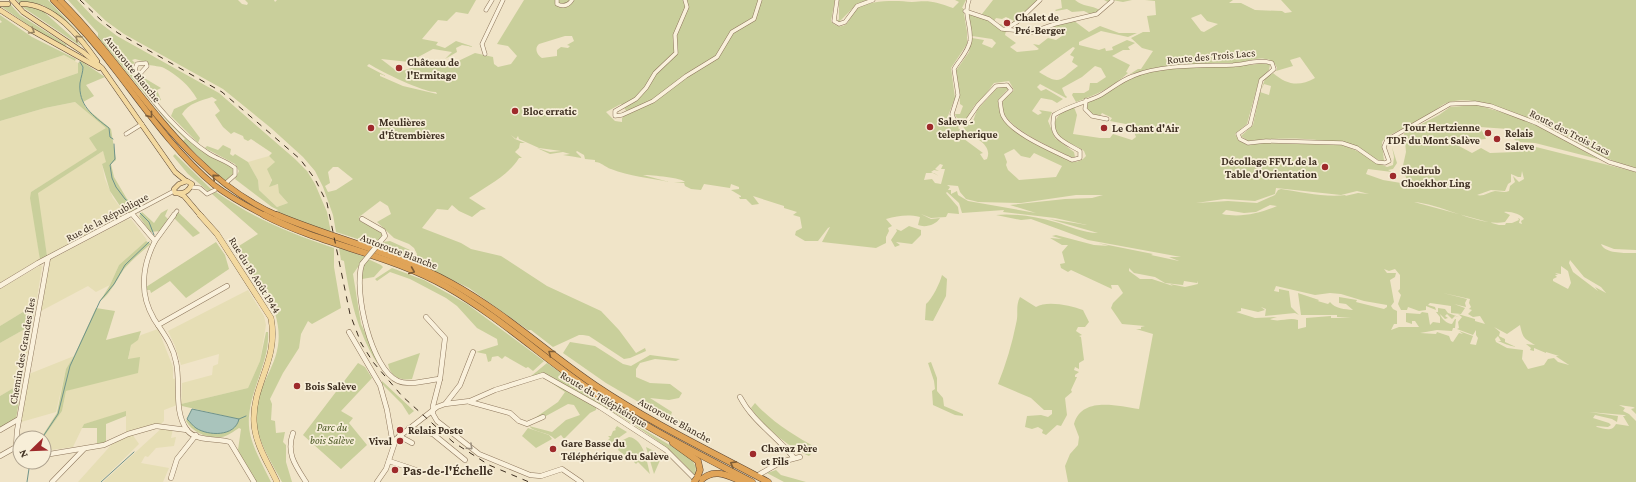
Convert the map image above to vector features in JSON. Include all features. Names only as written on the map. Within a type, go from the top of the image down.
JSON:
[{"type":"highway","name":"Autoroute Blanche","points":[[53,0],[90,39],[182,154],[203,175],[225,192],[249,208],[281,224],[409,269],[447,287],[488,313],[589,389],[640,421],[752,482]]},
{"type":"highway","name":"Autoroute Blanche","points":[[60,0],[91,32],[187,151],[208,172],[229,188],[258,206],[286,220],[408,263],[452,283],[495,310],[608,394],[649,418],[768,482]]},
{"type":"highway","points":[[640,421],[697,460],[700,468],[698,481]]},
{"type":"highway","points":[[698,481],[707,475],[718,472],[743,482]]},
{"type":"main road","points":[[12,0],[23,12],[67,40],[107,73],[175,172],[191,183],[190,202]]},
{"type":"main road","points":[[0,4],[8,4]]},
{"type":"main road","points":[[22,4],[36,5],[46,9],[80,40],[102,68]]},
{"type":"main road","points":[[0,10],[31,30],[107,73]]},
{"type":"main road","points":[[174,191],[177,185],[175,172]]},
{"type":"main road","points":[[177,185],[186,181]]},
{"type":"main road","points":[[180,194],[190,189]]},
{"type":"main road","name":"Rue du 18 Août 1944","points":[[174,191],[190,202],[221,239],[266,309],[272,322],[273,347],[255,402],[254,422],[258,440],[277,482]]},
{"type":"street","points":[[486,10],[492,0]]},
{"type":"street","points":[[485,54],[482,44],[503,0]]},
{"type":"street","points":[[557,0],[557,4],[564,6],[570,4],[572,0]]},
{"type":"street","points":[[685,0],[687,7],[675,35],[677,53],[655,73],[640,96],[615,111],[615,116],[622,115],[656,99],[686,76],[717,57],[732,32],[754,19],[760,0]]},
{"type":"street","points":[[837,0],[834,21],[839,24],[845,22],[857,6],[873,0]]},
{"type":"street","name":"Route des Trois Lacs","points":[[969,0],[965,11],[970,40],[968,49],[953,72],[958,95],[952,114],[957,121],[963,122],[968,120],[978,105],[996,86],[1006,84],[1010,86],[1011,90],[1001,98],[1000,103],[1005,120],[1032,140],[1075,160],[1080,158],[1081,153],[1057,138],[1052,121],[1054,116],[1061,109],[1102,94],[1132,76],[1145,72],[1182,67],[1246,64],[1265,60],[1272,63],[1274,69],[1262,80],[1250,124],[1238,134],[1240,139],[1247,143],[1266,141],[1336,142],[1357,148],[1375,161],[1385,163],[1389,161],[1384,147],[1387,140],[1447,105],[1468,102],[1491,106],[1526,118],[1559,134],[1609,162],[1636,170]]},
{"type":"street","points":[[1006,29],[1019,20],[1040,0]]},
{"type":"street","points":[[965,11],[983,16],[1006,29],[1034,32],[1055,24],[1095,14],[1111,2]]},
{"type":"street","points":[[138,76],[161,110],[208,153],[235,167],[236,173],[227,182]]},
{"type":"street","points":[[1086,100],[1085,109],[1088,114],[1094,117],[1107,119]]},
{"type":"street","points":[[126,134],[142,124]]},
{"type":"street","points":[[190,189],[200,188],[207,194],[215,190]]},
{"type":"street","name":"Rue de la République","points":[[0,286],[48,258],[174,191]]},
{"type":"street","points":[[177,211],[155,241],[146,262],[145,295],[158,325],[169,339],[176,357],[180,407],[187,430]]},
{"type":"street","points":[[132,214],[150,238],[155,241]]},
{"type":"street","points":[[362,218],[383,231],[385,236],[362,264],[357,276],[365,325],[377,354],[388,374],[395,380],[402,382],[440,379]]},
{"type":"street","name":"Chemin des Grandes Îles","points":[[18,430],[48,258]]},
{"type":"street","points":[[158,325],[227,286]]},
{"type":"street","points":[[426,317],[445,338],[440,379],[433,411],[435,418],[440,424],[474,451],[488,459],[534,477],[562,469],[581,482]]},
{"type":"street","points":[[349,332],[358,351],[377,378],[387,410],[393,444],[389,463],[378,482]]},
{"type":"street","points":[[393,444],[399,436],[409,428],[445,404],[460,385],[473,352]]},
{"type":"street","name":"Route du Téléphérique","points":[[470,401],[541,375],[547,376],[666,450],[698,481]]},
{"type":"street","points":[[740,397],[756,421],[788,449],[794,458]]},
{"type":"street","points":[[445,404],[470,401],[510,413],[519,421],[527,424],[543,417]]},
{"type":"street","points":[[0,430],[19,419]]},
{"type":"street","points":[[52,454],[104,445],[128,434],[156,426],[162,426],[187,430],[196,435],[230,442],[254,482]]},
{"type":"street","points":[[409,428],[433,434],[465,460]]},
{"type":"street","points":[[293,433],[288,446],[289,453],[306,482]]},
{"type":"street","points":[[170,478],[178,459],[196,435]]},
{"type":"street","points":[[399,436],[412,443]]},
{"type":"street","points":[[0,456],[12,448]]},
{"type":"street","points":[[52,482],[80,455],[84,449]]},
{"type":"street","points":[[760,474],[769,468],[800,457]]},
{"type":"street","points":[[389,463],[416,470]]},
{"type":"street","points":[[374,482],[389,463]]},
{"type":"shaded area","points":[[64,55],[78,63],[78,73],[0,100],[0,76]]},
{"type":"shaded area","points":[[75,102],[107,128],[98,150],[31,192],[40,260],[0,284],[0,121],[45,108]]},
{"type":"shaded area","points":[[103,151],[107,162],[102,164],[105,179],[113,198],[124,212],[122,213],[124,217],[47,256],[37,193]]},
{"type":"shaded area","points":[[269,156],[275,162],[270,186],[279,184],[279,193],[288,203],[277,207],[259,190],[258,180],[248,162]]},
{"type":"shaded area","points":[[131,219],[147,240],[119,265],[110,285],[96,292],[88,286],[41,311],[50,260],[126,220]]},
{"type":"shaded area","points":[[41,265],[42,267],[36,304],[0,326],[0,289]]},
{"type":"shaded area","points":[[248,290],[264,316],[266,325],[260,361],[248,388],[181,404],[182,383],[212,375],[213,366],[218,364],[219,354],[181,365],[168,331]]},
{"type":"shaded area","points":[[32,325],[22,383],[0,396],[0,343]]},
{"type":"shaded area","points":[[158,329],[173,367],[173,379],[176,378],[177,405],[164,410],[164,421],[161,424],[126,434],[126,412],[84,424],[73,447],[52,450],[52,430],[49,430],[62,411],[66,391],[85,385],[128,360],[131,345],[141,335]]},
{"type":"shaded area","points":[[74,356],[66,369],[56,412],[21,422],[29,374]]},
{"type":"shaded area","points":[[163,427],[173,429],[171,438],[176,437],[174,446],[156,448],[148,457],[145,456],[141,463],[169,468],[163,482],[103,482]]},
{"type":"shaded area","points":[[132,434],[139,444],[100,482],[78,482],[113,443]]},
{"type":"green space","points":[[17,0],[48,0],[89,44],[43,5],[19,3]]},
{"type":"green space","points":[[68,0],[77,0],[95,19],[117,36],[219,93],[295,159],[307,171],[315,184],[327,212],[331,233],[302,223],[277,211],[278,210],[235,179],[239,171],[235,164],[205,148],[207,146],[218,150],[223,145],[231,149],[230,154],[233,156],[235,154],[248,162],[258,180],[259,190],[277,207],[288,203],[279,193],[278,184],[269,187],[272,180],[267,169],[275,162],[269,156],[272,153],[251,139],[248,141],[244,139],[243,136],[234,132],[231,134],[223,127],[215,115],[220,111],[214,102],[217,100],[212,97],[199,101],[188,107],[182,114],[200,138],[198,143],[171,116],[174,109],[197,99],[191,90],[178,77],[164,68],[149,65],[146,62],[135,59],[132,60],[135,63],[131,65],[136,76],[149,97],[166,117],[192,143],[233,168],[234,173],[226,181],[208,166],[183,141],[185,139],[167,121],[98,37],[98,33]]},
{"type":"green space","points":[[84,0],[238,0],[242,4],[247,5],[248,3],[245,0],[274,0],[275,2],[277,0],[476,0],[468,14],[456,12],[447,21],[438,20],[422,39],[438,42],[436,45],[445,48],[456,41],[474,47],[462,45],[456,48],[457,52],[445,59],[452,52],[433,49],[409,62],[381,59],[398,72],[425,64],[446,62],[452,64],[475,53],[493,57],[494,64],[498,67],[511,64],[517,56],[508,46],[497,44],[524,0],[835,0],[831,21],[835,25],[841,26],[847,24],[857,8],[869,3],[891,1],[929,1],[953,8],[959,2],[955,0],[966,0],[962,8],[967,32],[967,44],[951,68],[955,98],[948,116],[952,121],[960,126],[958,128],[964,132],[960,136],[983,153],[980,154],[984,160],[987,159],[988,150],[982,142],[965,130],[963,126],[973,121],[977,110],[998,87],[1006,87],[1008,89],[998,100],[1000,112],[1014,130],[1024,138],[1069,161],[1076,162],[1082,160],[1086,156],[1084,151],[1060,138],[1056,133],[1054,127],[1055,122],[1061,113],[1074,107],[1077,115],[1073,134],[1110,138],[1113,134],[1132,140],[1136,137],[1131,125],[1110,121],[1112,118],[1102,113],[1099,117],[1093,115],[1087,108],[1088,102],[1101,97],[1136,76],[1145,73],[1193,67],[1252,65],[1263,63],[1270,65],[1269,70],[1259,80],[1247,124],[1235,134],[1238,139],[1247,145],[1264,143],[1341,145],[1353,149],[1387,167],[1393,165],[1394,157],[1392,147],[1397,163],[1393,169],[1388,170],[1392,172],[1368,169],[1366,174],[1383,180],[1401,183],[1402,181],[1407,184],[1406,177],[1402,170],[1406,152],[1404,133],[1439,115],[1450,107],[1477,105],[1518,117],[1544,128],[1598,159],[1535,143],[1519,142],[1515,140],[1508,129],[1480,127],[1486,139],[1475,140],[1468,136],[1455,141],[1459,146],[1472,153],[1481,148],[1490,153],[1516,152],[1519,147],[1536,147],[1636,172],[1636,250],[1614,249],[1601,244],[1607,250],[1622,253],[1636,253],[1636,414],[1631,409],[1635,408],[1619,405],[1625,408],[1623,411],[1629,414],[1636,421],[1636,482],[1068,482],[1065,466],[1070,454],[1078,445],[1079,437],[1074,424],[1078,415],[1084,409],[1101,405],[1139,409],[1153,334],[1136,329],[1141,329],[1141,327],[1145,326],[1122,324],[1111,308],[1113,303],[1123,293],[1118,285],[1111,285],[1112,289],[1071,270],[1068,272],[1061,268],[1060,264],[1065,263],[1062,252],[1068,245],[1062,245],[1050,238],[1062,239],[1052,236],[1056,235],[1094,245],[1109,246],[1098,243],[1179,261],[1169,257],[1181,257],[1088,240],[1031,219],[1021,220],[996,215],[1033,217],[1055,222],[1081,231],[1098,233],[1049,219],[1087,225],[1055,218],[1003,212],[1004,210],[962,213],[959,203],[947,192],[946,193],[958,207],[959,214],[948,213],[946,217],[931,218],[921,214],[931,219],[940,218],[933,224],[927,226],[918,225],[920,217],[915,216],[903,216],[886,219],[892,226],[888,228],[889,231],[886,237],[886,243],[876,248],[822,242],[830,227],[818,241],[805,241],[795,235],[796,231],[802,228],[800,217],[793,215],[797,212],[753,196],[759,204],[752,205],[746,199],[740,199],[739,197],[741,196],[731,190],[739,189],[739,187],[731,184],[730,188],[704,184],[701,190],[691,189],[685,186],[684,183],[674,182],[685,182],[679,179],[643,175],[669,182],[632,175],[609,168],[595,162],[595,160],[585,159],[584,155],[577,151],[576,152],[582,158],[563,155],[570,154],[563,152],[550,154],[537,148],[550,152],[561,151],[539,148],[519,139],[518,136],[516,139],[511,135],[515,139],[525,143],[520,143],[519,148],[515,152],[522,158],[519,158],[503,175],[469,198],[486,209],[481,210],[472,217],[459,211],[452,205],[448,210],[437,209],[422,228],[461,243],[471,249],[501,256],[547,286],[601,311],[619,330],[636,353],[645,348],[646,351],[624,359],[589,336],[583,335],[579,335],[553,347],[531,330],[528,330],[469,288],[415,262],[417,254],[414,248],[409,244],[394,238],[377,222],[391,214],[388,206],[380,201],[359,217],[360,221],[381,232],[383,235],[376,245],[336,232],[333,215],[323,187],[315,171],[303,157],[271,128],[223,89],[124,34],[106,21]],"holes":[[[565,36],[572,36],[574,41],[567,45],[570,46],[568,48],[561,47],[557,50],[557,56],[542,58],[536,49],[539,44]],[[369,64],[403,81],[423,89],[436,92],[437,94],[403,86],[380,76],[380,74],[386,76],[367,66]],[[621,104],[628,113],[622,118],[622,122],[615,121],[606,112]],[[1014,149],[1021,156],[1030,158],[1034,153],[1062,166],[1056,177],[1019,180],[1008,170],[1004,154]],[[940,164],[943,165],[941,169],[945,169],[941,184],[935,183],[932,179],[924,180],[926,173],[933,173],[931,172],[934,170],[939,171],[935,169]],[[333,167],[338,167],[353,179],[336,190],[328,192],[325,186],[330,183],[328,172]],[[1522,171],[1524,179],[1519,182],[1513,176],[1515,182],[1510,186],[1509,191],[1504,192],[1495,191],[1484,195],[1477,195],[1491,190],[1505,191],[1508,184],[1511,182],[1511,174],[1521,177]],[[947,185],[958,186],[960,192],[966,199],[978,202],[1021,203],[1076,195],[1103,195],[1092,198],[1065,199],[1010,205],[1036,213],[968,201],[958,195],[957,191],[951,194],[951,190],[948,190],[950,187]],[[1276,188],[1341,195],[1357,191],[1369,194],[1358,193],[1345,196],[1346,195],[1330,196],[1281,189],[1278,190],[1275,195],[1257,203],[1228,201],[1196,203],[1224,199],[1255,201],[1275,194]],[[1414,202],[1425,204],[1459,214]],[[1270,205],[1277,206],[1251,214],[1222,214],[1226,210],[1244,213],[1256,212]],[[1504,212],[1515,213],[1524,219],[1521,221],[1522,224],[1519,223],[1520,219],[1518,218],[1519,220],[1512,223],[1506,223],[1505,225],[1486,222],[1505,222],[1510,215]],[[1570,260],[1584,277],[1601,287],[1606,293],[1595,287],[1598,291],[1573,272],[1569,263]],[[1561,266],[1568,271],[1571,283],[1568,289],[1553,281],[1553,279],[1557,277],[1555,275],[1558,275],[1555,273],[1561,274]],[[1129,268],[1134,273],[1155,277],[1165,283],[1183,285],[1184,281],[1197,283],[1197,281],[1198,284],[1185,287],[1170,284],[1173,286],[1152,279],[1140,279],[1129,271]],[[1384,269],[1389,271],[1395,269],[1400,275],[1400,289],[1398,291],[1401,295],[1398,304],[1401,310],[1407,310],[1408,307],[1419,311],[1426,310],[1426,306],[1436,310],[1435,307],[1428,305],[1430,303],[1451,306],[1451,313],[1461,314],[1465,308],[1454,304],[1466,307],[1465,303],[1467,299],[1443,293],[1470,299],[1469,303],[1471,307],[1469,309],[1472,310],[1468,314],[1473,317],[1480,316],[1485,324],[1475,321],[1475,319],[1458,314],[1462,317],[1458,322],[1459,328],[1457,329],[1473,335],[1476,330],[1476,335],[1478,338],[1476,345],[1470,344],[1473,336],[1459,331],[1463,334],[1459,333],[1453,342],[1449,336],[1437,332],[1436,334],[1420,333],[1437,330],[1452,331],[1453,328],[1455,328],[1456,319],[1452,324],[1450,324],[1444,320],[1440,314],[1445,319],[1448,318],[1445,316],[1447,314],[1452,319],[1455,316],[1459,317],[1448,313],[1445,309],[1438,308],[1438,312],[1436,312],[1440,317],[1440,323],[1433,322],[1430,325],[1428,313],[1406,313],[1406,322],[1412,324],[1412,321],[1415,321],[1419,327],[1399,327],[1391,330],[1394,324],[1397,324],[1397,311],[1391,306],[1394,302],[1390,280],[1395,277],[1396,273],[1387,273]],[[1276,286],[1315,295],[1330,293],[1341,294],[1364,301],[1387,305],[1387,307],[1384,309],[1356,302],[1357,300],[1339,297],[1339,303],[1346,304],[1353,310],[1344,309],[1337,307],[1330,302],[1328,304],[1298,293],[1301,315],[1337,315],[1337,317],[1351,318],[1331,318],[1331,316],[1306,318],[1306,327],[1298,329],[1298,320],[1270,319],[1277,317],[1255,318],[1236,312],[1241,311],[1241,308],[1258,312],[1265,310],[1261,307],[1266,309],[1265,316],[1295,313],[1299,315],[1291,307],[1289,291],[1279,289],[1279,292],[1274,291]],[[1520,325],[1524,338],[1535,345],[1526,344],[1531,348],[1530,350],[1534,351],[1534,348],[1559,356],[1556,356],[1569,365],[1558,362],[1554,358],[1548,359],[1544,365],[1528,369],[1522,359],[1523,350],[1507,348],[1496,342],[1495,339],[1498,336],[1501,341],[1498,341],[1516,347],[1505,342],[1505,339],[1499,336],[1500,332],[1494,327],[1507,334]],[[1589,412],[1624,415],[1626,416],[1623,416],[1629,426],[1616,424],[1610,429],[1597,427],[1596,426],[1608,427],[1611,425],[1593,418],[1595,415],[1612,419],[1617,422],[1618,416]]]},
{"type":"green space","points":[[839,0],[867,0],[856,5],[839,22],[837,22],[839,19]]},
{"type":"green space","points":[[993,0],[1038,0],[1017,21],[1005,28],[1014,21],[1006,17],[1002,19],[996,18],[994,21],[982,14]]},
{"type":"green space","points":[[1061,0],[1075,0],[1081,4],[1100,10],[1108,2],[1104,0],[1112,0],[1102,10],[1092,15],[1084,11],[1072,12],[1067,9],[1056,11],[1055,10],[1062,8]]},
{"type":"green space","points":[[1112,0],[1132,0],[1123,2]]},
{"type":"green space","points":[[1145,0],[1233,0],[1229,3],[1241,3],[1255,10],[1282,11],[1285,13],[1292,12],[1281,0],[1636,0],[1636,168],[1606,158],[1559,132],[1531,119],[1470,100],[1456,101],[1442,105],[1420,119],[1386,137],[1382,142],[1384,161],[1356,148],[1327,141],[1274,139],[1248,141],[1241,136],[1253,125],[1260,92],[1269,95],[1271,86],[1264,84],[1261,90],[1265,79],[1273,73],[1283,80],[1298,84],[1315,78],[1300,57],[1290,60],[1293,66],[1276,71],[1277,68],[1275,64],[1269,60],[1254,59],[1239,63],[1169,68],[1130,74],[1138,69],[1141,69],[1153,51],[1142,48],[1131,38],[1143,32],[1150,32],[1147,16],[1156,15],[1155,1]],"holes":[[[1201,14],[1207,21],[1218,24],[1204,32],[1201,31],[1191,18]]]},
{"type":"green space","points":[[11,5],[20,15],[67,45],[65,46],[37,31],[2,7]]},
{"type":"green space","points":[[25,5],[44,12],[81,45],[21,6]]},
{"type":"green space","points":[[967,13],[985,18],[1006,31],[1005,35],[1016,43],[1010,47],[1017,52],[1037,50],[1039,49],[1033,44],[1039,45],[1048,38],[1056,40],[1065,34],[1053,26],[1073,20],[1089,32],[1100,26],[1119,33],[1137,33],[1128,37],[1101,31],[1079,42],[1079,45],[1099,50],[1105,48],[1106,51],[1113,50],[1112,47],[1127,40],[1135,43],[1128,47],[1130,50],[1123,50],[1112,56],[1130,65],[1126,72],[1128,73],[1104,90],[1076,102],[1072,95],[1073,93],[1084,93],[1089,90],[1090,83],[1097,83],[1106,77],[1101,68],[1095,66],[1082,77],[1062,88],[1067,97],[1066,98],[1040,84],[1037,87],[1041,91],[1046,89],[1063,99],[1057,103],[1052,100],[1041,98],[1032,111],[1038,115],[1042,113],[1039,110],[1052,112],[1048,121],[1055,138],[1074,152],[1075,157],[1070,157],[1040,142],[1016,127],[1008,119],[1003,110],[1003,101],[1014,90],[1009,81],[994,83],[974,106],[966,120],[961,121],[956,117],[955,114],[960,114],[963,106],[960,104],[959,87],[955,72],[969,52],[972,38],[984,40],[982,44],[992,48],[996,43],[992,39],[972,36]],"holes":[[[1073,47],[1075,48],[1070,55],[1074,57],[1072,62],[1078,66],[1063,78],[1056,80],[1039,72]]]},
{"type":"green space","points":[[0,15],[32,37],[76,59],[75,61],[64,55],[0,76],[0,23],[2,22],[0,20]]},
{"type":"green space","points":[[81,61],[105,77],[86,85],[94,96],[83,102],[86,108],[111,129],[116,160],[111,164],[114,177],[127,199],[138,208],[130,213],[128,210],[124,212],[110,191],[102,164],[106,162],[103,151],[38,193],[47,256],[40,260],[30,198],[31,192],[97,150],[89,138],[106,128],[75,102],[45,108],[0,121],[0,100],[78,73],[78,63]]},
{"type":"green space","points":[[142,73],[141,76],[161,88],[157,90],[161,100],[158,101],[140,76]]},
{"type":"green space","points":[[175,154],[212,190],[209,192],[188,174],[173,156]]},
{"type":"green space","points":[[216,192],[230,202],[259,218],[302,237],[334,248],[334,267],[341,308],[312,324],[308,321],[301,334],[299,348],[283,373],[270,399],[272,404],[271,420],[275,421],[276,433],[285,432],[283,442],[286,445],[286,462],[292,482],[282,482],[264,449],[256,423],[258,400],[276,355],[278,329],[275,313],[234,249],[258,234],[212,194]]},
{"type":"green space","points":[[168,209],[165,216],[169,220],[161,231],[150,232],[139,216],[142,212],[154,223],[161,213]]},
{"type":"green space","points":[[178,212],[200,233],[193,237],[174,218]]},
{"type":"green space","points":[[909,226],[921,230],[921,235],[912,244],[896,242],[900,245],[895,247],[891,240],[897,231],[896,229],[901,231]]},
{"type":"green space","points":[[146,241],[151,244],[124,269],[110,291],[100,301],[110,285],[119,265]]},
{"type":"green space","points":[[390,241],[410,250],[405,252],[405,254],[412,255],[402,255],[378,248],[383,242]]},
{"type":"green space","points":[[216,242],[225,255],[229,269],[186,298],[170,281],[151,293],[150,290],[147,290],[146,287]]},
{"type":"green space","points":[[339,248],[365,257],[353,274],[361,324],[379,361],[377,363],[364,339],[355,314],[344,261],[341,260]]},
{"type":"green space","points":[[368,259],[383,267],[374,277],[362,279],[360,270]]},
{"type":"green space","points":[[392,268],[424,280],[467,304],[544,361],[533,371],[505,356],[502,359],[498,356],[492,357],[491,361],[488,362],[486,354],[476,352],[498,345],[497,339],[477,328],[457,306],[446,298],[410,279],[390,272],[377,281],[375,279]]},
{"type":"green space","points":[[942,275],[947,279],[946,296],[933,321],[925,320],[926,304],[936,291]]},
{"type":"green space","points":[[1020,297],[1036,307],[1053,304],[1066,305],[1083,310],[1089,322],[1085,327],[1078,327],[1076,331],[1082,335],[1079,336],[1081,337],[1084,360],[1079,363],[1079,369],[1075,367],[1074,370],[1079,372],[1075,375],[1075,377],[1077,377],[1071,390],[1072,392],[1065,398],[1067,415],[1061,426],[1057,425],[1046,435],[1042,433],[1043,430],[1038,427],[1032,429],[1025,427],[1027,416],[1041,415],[1048,417],[1052,414],[1052,410],[1044,410],[1031,398],[998,384],[1013,339]]},
{"type":"green space","points":[[36,304],[32,325],[0,343],[0,326]]},
{"type":"green space","points":[[96,308],[115,311],[106,340],[141,331],[138,340],[131,345],[128,359],[140,357],[138,373],[66,391],[62,411],[49,430],[46,430],[57,413],[66,369],[74,356]]},
{"type":"green space","points":[[266,332],[268,332],[267,349],[263,366],[253,394],[249,421],[252,442],[271,482],[255,482],[238,450],[241,429],[239,428],[229,435],[211,437],[197,432],[186,421],[187,419],[196,428],[239,419],[182,406],[181,404],[248,388],[260,361]]},
{"type":"green space","points":[[570,342],[595,346],[623,364],[631,366],[650,355],[680,359],[676,361],[655,359],[640,363],[636,369],[636,377],[650,383],[670,384],[682,393],[679,398],[669,400],[650,398],[672,412],[671,415],[681,421],[678,425],[606,383],[563,353]]},
{"type":"green space","points":[[420,353],[412,379],[400,379],[391,372],[388,364]]},
{"type":"green space","points":[[931,362],[937,378],[937,391],[943,398],[944,406],[963,414],[963,416],[955,415],[933,405],[932,391],[935,389],[928,363]]},
{"type":"green space","name":"Parc du bois Salève","points":[[358,363],[365,367],[372,378],[341,411],[353,418],[349,423],[367,445],[341,469],[303,435]]},
{"type":"green space","points":[[547,363],[610,409],[691,458],[696,467],[695,476],[680,459],[655,439],[609,410],[546,374],[530,377]]},
{"type":"green space","points":[[543,377],[596,407],[596,410],[590,413],[564,439],[561,435],[555,439],[552,436],[534,430],[529,426],[552,432],[566,420],[580,415],[574,405],[568,404],[546,416],[529,422],[558,402],[565,392]]},
{"type":"green space","points":[[382,381],[414,411],[409,415],[402,404],[381,383]]},
{"type":"green space","points":[[22,383],[16,419],[0,429],[0,396]]},
{"type":"green space","points":[[755,403],[784,428],[817,448],[809,456],[793,448],[769,429],[756,415],[751,408]]},
{"type":"green space","points":[[126,411],[126,416],[106,424],[106,443],[97,445],[97,428],[82,428],[84,424]]},
{"type":"green space","points":[[617,426],[627,432],[617,439],[612,447],[606,442],[610,438],[608,436],[611,436],[613,431],[616,430],[615,429]]},
{"type":"green space","points":[[528,428],[549,435],[552,439],[536,448],[522,436]]},
{"type":"green space","points":[[629,437],[638,442],[641,446],[650,474],[638,462],[636,464],[634,462],[635,460],[632,461],[629,458],[630,456],[627,457],[618,450],[621,441]]},
{"type":"green space","points":[[646,447],[658,453],[661,458],[654,474]]},
{"type":"green space","points":[[776,470],[781,475],[806,482],[784,482],[767,473]]},
{"type":"water","points":[[192,409],[239,419],[236,425],[227,432],[214,433],[201,431],[187,419]]},
{"type":"waterway","points":[[80,62],[83,67],[80,83],[81,98],[92,114],[109,128],[110,137],[113,139]]},
{"type":"waterway","points":[[114,144],[115,159],[110,165],[112,178],[116,187],[125,199],[137,209]]},
{"type":"waterway","points":[[140,213],[149,222],[154,235]]},
{"type":"waterway","points":[[47,430],[58,414],[70,366],[100,301],[114,284],[125,265],[149,242]]},
{"type":"waterway","points":[[239,419],[246,416]]},
{"type":"waterway","points":[[101,482],[134,452]]},
{"type":"waterway","points":[[27,482],[29,470]]},
{"type":"railway","points":[[80,0],[103,22],[118,33],[222,92],[300,159],[315,179],[327,203],[350,314],[361,343],[373,362],[402,396],[453,442],[489,465],[529,482]]},
{"type":"place","name":"Chalet de Pré-Berger","points":[[1007,23]]},
{"type":"place","name":"Château de l'Ermitage","points":[[399,68]]},
{"type":"place","name":"Bloc erratic","points":[[515,111]]},
{"type":"place","name":"Saleve - telepherique","points":[[930,127]]},
{"type":"place","name":"Meulières d'Étrembières","points":[[371,128]]},
{"type":"place","name":"Le Chant d'Air","points":[[1104,128]]},
{"type":"place","name":"Tour Hertzienne TDF du Mont Salève","points":[[1488,133]]},
{"type":"place","name":"Relais Saleve","points":[[1497,139]]},
{"type":"place","name":"Décollage FFVL de la Table d'Orientation","points":[[1325,167]]},
{"type":"place","name":"Shedrub Choekhor Ling","points":[[1393,176]]},
{"type":"place","name":"Bois Salève","points":[[297,386]]},
{"type":"place","name":"Relais Poste","points":[[400,430]]},
{"type":"place","name":"Vival","points":[[400,441]]},
{"type":"place","name":"Gare Basse du Téléphérique du Salève","points":[[553,449]]},
{"type":"place","name":"Chavaz Père et Fils","points":[[753,454]]},
{"type":"place","name":"Pas-de-l'Échelle","points":[[395,470]]}]
